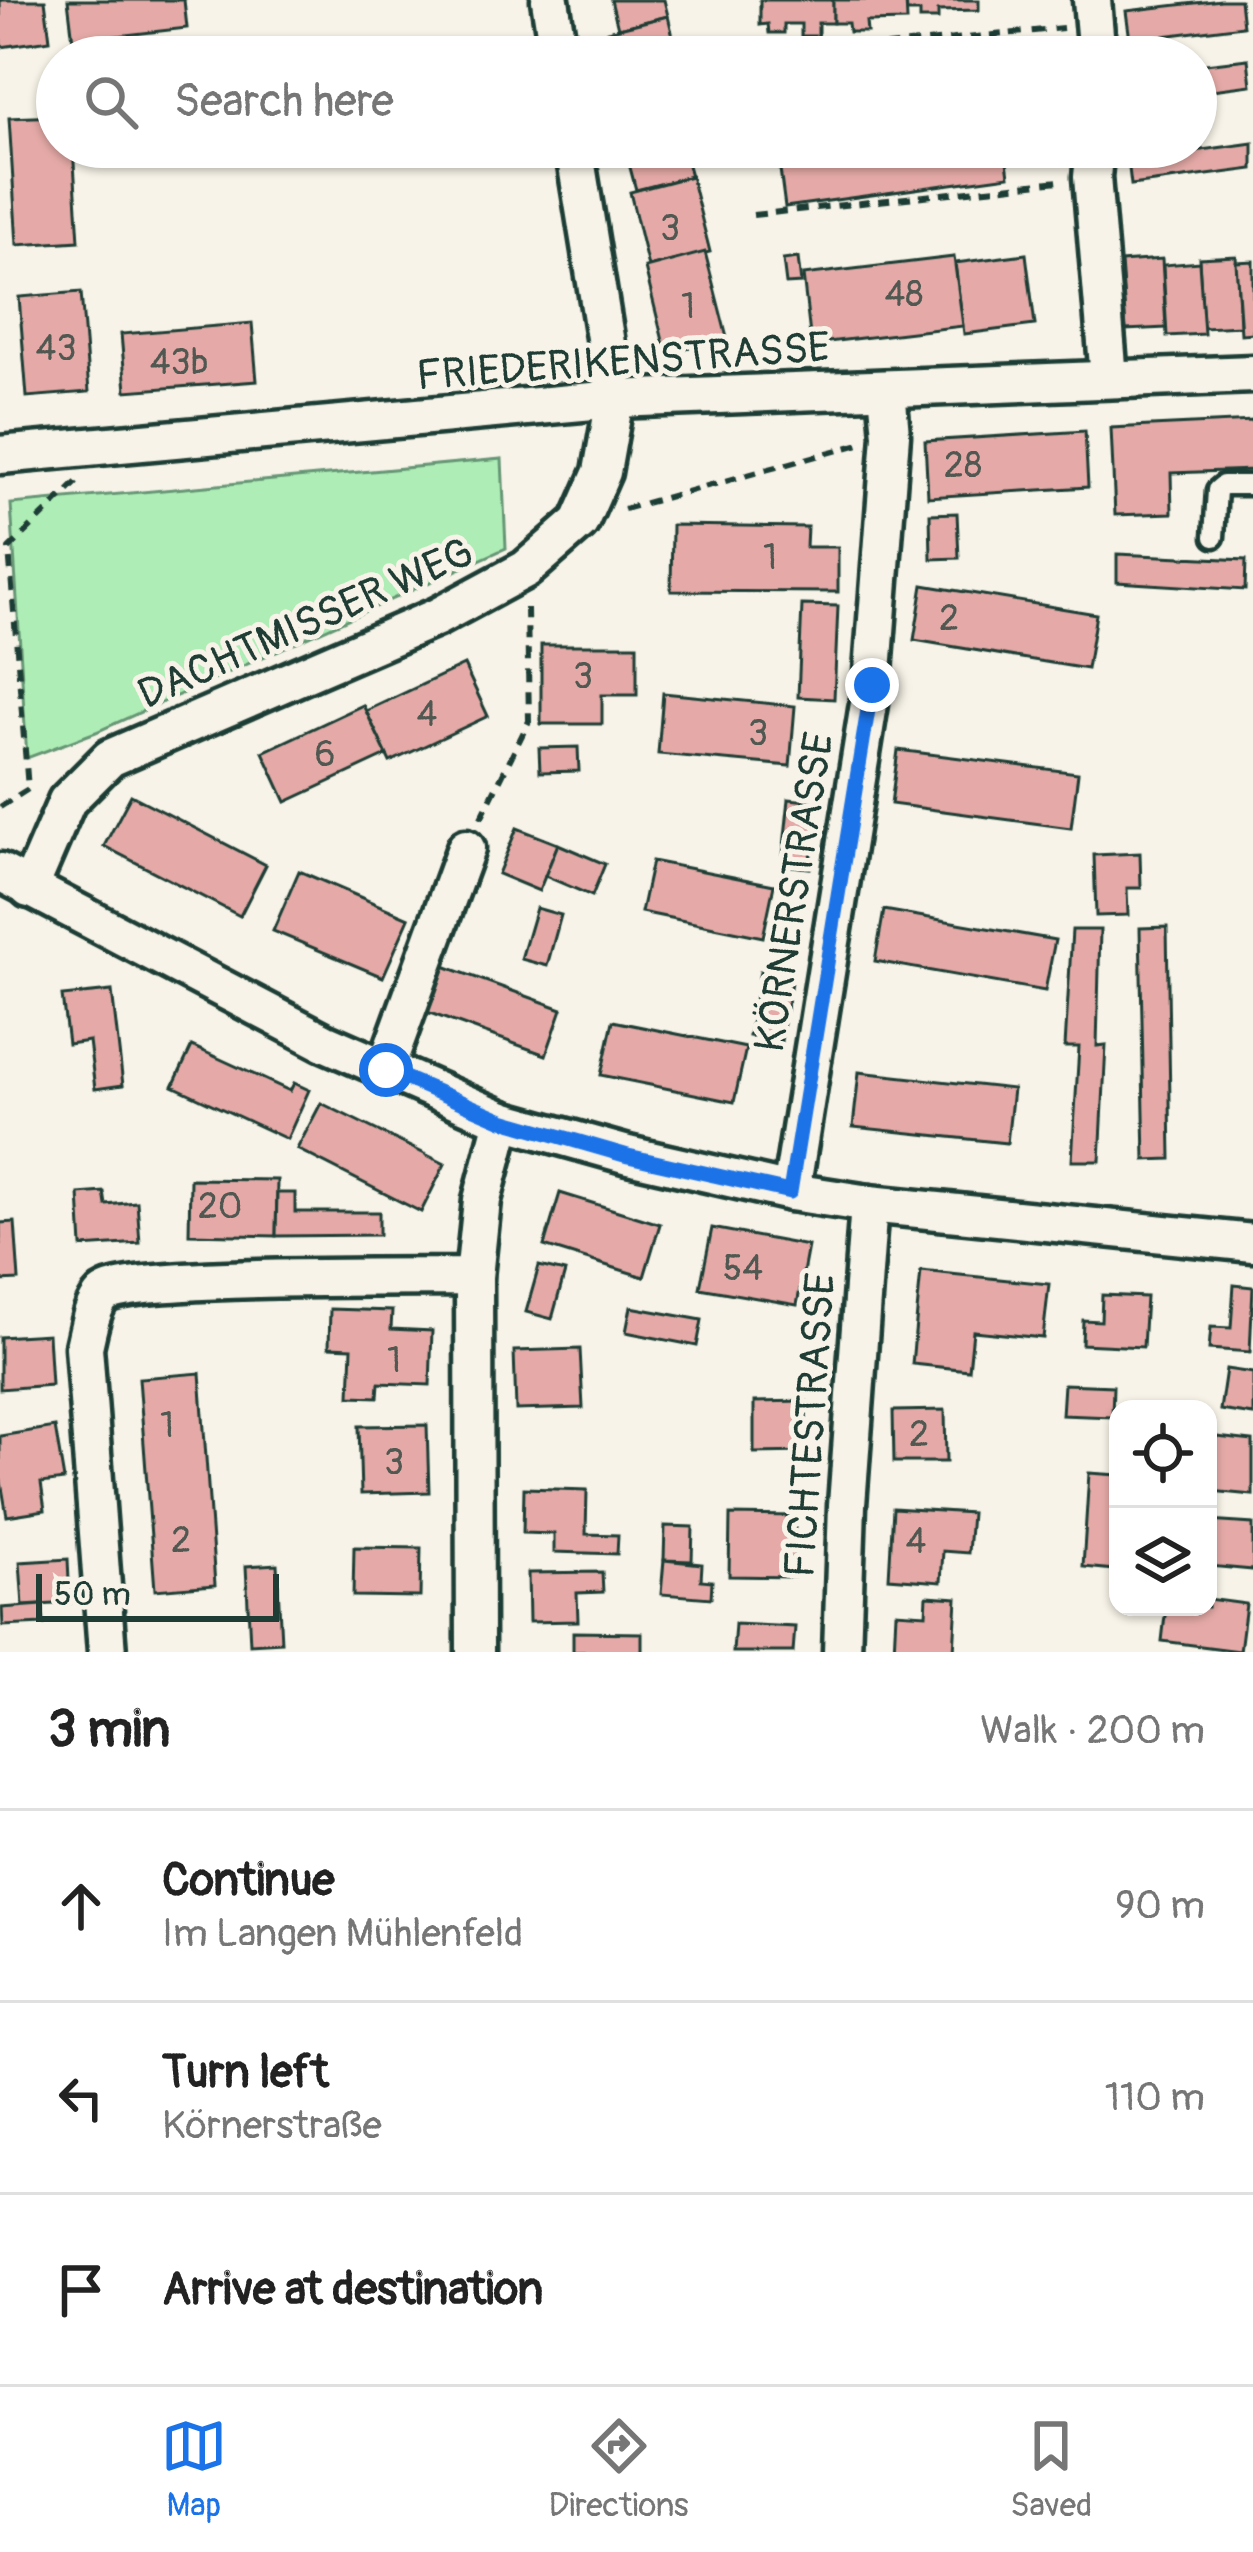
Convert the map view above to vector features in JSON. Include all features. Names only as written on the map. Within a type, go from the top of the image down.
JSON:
[{"type":"street","points":[[550,0],[556,36]]},
{"type":"street","name":"DACHTMISSER WEG","points":[[14,880],[68,801],[110,758],[437,617],[526,569],[580,522],[602,472],[615,400],[577,168]]},
{"type":"street","points":[[1093,168],[1109,379]]},
{"type":"street","name":"FRIEDERIKENSTRASSE","points":[[0,454],[615,400],[1253,374]]},
{"type":"street","name":"KÖRNERSTRASSE","points":[[790,1192],[872,685],[890,435],[887,390]]},
{"type":"street","points":[[386,1070],[466,848]]},
{"type":"street","points":[[14,880],[324,1042],[503,1120],[628,1156],[790,1192],[1253,1243]]},
{"type":"street","points":[[475,1652],[473,1277],[482,1200],[503,1120]]},
{"type":"street","name":"FICHTESTRASSE","points":[[842,1652],[869,1204]]},
{"type":"street","points":[[107,1652],[84,1347],[103,1294],[118,1287],[171,1282],[473,1277]]},
{"type":"lane","points":[[1214,537],[1217,490],[1223,484],[1253,485]]},
{"type":"path","points":[[1001,36],[1095,27]]},
{"type":"path","points":[[753,215],[1055,168]]},
{"type":"path","points":[[580,522],[890,435]]},
{"type":"path","points":[[0,807],[28,789],[9,550],[115,445]]},
{"type":"path","points":[[466,848],[530,721],[526,569]]},
{"type":"green space","points":[[502,459],[506,548],[96,732],[27,758],[11,504]]},
{"type":"building","points":[[0,0],[45,0],[50,36],[1,47]]},
{"type":"building","points":[[68,0],[184,0],[187,28],[72,36]]},
{"type":"building","points":[[611,0],[664,0],[668,16],[618,28]]},
{"type":"building","points":[[760,0],[833,0],[833,23],[818,23],[818,36],[801,36],[801,24],[784,24],[784,33],[769,33],[768,24],[760,25]]},
{"type":"building","points":[[833,0],[906,0],[907,21],[866,22],[867,32],[849,32],[848,23],[833,23]]},
{"type":"building","points":[[906,0],[979,0],[979,10],[938,11],[938,19],[920,19],[920,12],[907,12]]},
{"type":"building","points":[[1240,0],[1243,26],[1129,36],[1126,11]]},
{"type":"building","points":[[668,16],[673,36],[608,36],[607,31]]},
{"type":"building","points":[[1248,59],[1251,85],[1217,89],[1217,63]]},
{"type":"building","points":[[36,117],[36,168],[74,168],[79,241],[17,245],[9,118]]},
{"type":"building","points":[[1253,143],[1253,169],[1131,185],[1129,168],[1217,168],[1217,148]]},
{"type":"building","points":[[630,168],[689,168],[691,176],[636,190]]},
{"type":"building","points":[[780,168],[1008,168],[1009,176],[785,207]]},
{"type":"building","points":[[691,176],[710,252],[648,267],[630,192]]},
{"type":"building","points":[[705,252],[727,338],[666,353],[645,268]]},
{"type":"building","points":[[1026,254],[1035,325],[964,334],[955,263]]},
{"type":"building","points":[[1236,256],[1240,326],[1203,328],[1199,258]]},
{"type":"building","points":[[954,257],[963,326],[811,344],[803,275]]},
{"type":"building","points":[[798,258],[801,283],[786,284],[783,260]]},
{"type":"building","points":[[1162,259],[1166,328],[1126,330],[1121,262]]},
{"type":"building","points":[[1253,261],[1253,333],[1241,334],[1236,262]]},
{"type":"building","points":[[1199,262],[1204,334],[1167,336],[1163,265]]},
{"type":"building","points":[[81,292],[89,392],[27,397],[19,297]]},
{"type":"building","points":[[252,323],[257,381],[126,391],[121,334]]},
{"type":"building","points":[[1253,421],[1253,470],[1171,473],[1172,513],[1115,515],[1111,428]]},
{"type":"building","points":[[1085,431],[1088,487],[928,497],[925,441]]},
{"type":"building","points":[[957,513],[959,558],[931,559],[930,514]]},
{"type":"building","points":[[672,525],[807,527],[806,547],[838,547],[838,592],[671,591]]},
{"type":"building","points":[[1117,554],[1246,560],[1245,590],[1117,582]]},
{"type":"building","points":[[923,585],[1096,614],[1087,669],[914,640]]},
{"type":"building","points":[[802,605],[838,606],[834,699],[798,697]]},
{"type":"building","points":[[541,645],[637,645],[637,695],[602,695],[602,724],[541,724]]},
{"type":"building","points":[[464,665],[488,716],[390,762],[366,711]]},
{"type":"building","points":[[663,693],[795,706],[790,766],[658,754]]},
{"type":"building","points":[[363,705],[387,755],[286,802],[263,752]]},
{"type":"building","points":[[578,747],[579,771],[540,772],[539,748]]},
{"type":"building","points":[[898,750],[1078,773],[1071,828],[891,804]]},
{"type":"building","points":[[131,795],[266,865],[240,916],[104,846]]},
{"type":"building","points":[[789,799],[817,802],[810,868],[782,865]]},
{"type":"building","points":[[517,828],[558,844],[539,891],[498,874]]},
{"type":"building","points":[[558,844],[605,864],[592,896],[545,876]]},
{"type":"building","points":[[1140,853],[1141,888],[1127,888],[1128,915],[1096,916],[1094,855]]},
{"type":"building","points":[[652,861],[774,885],[763,937],[641,912]]},
{"type":"building","points":[[299,871],[409,918],[383,977],[273,931]]},
{"type":"building","points":[[536,908],[561,915],[547,966],[521,959]]},
{"type":"building","points":[[884,910],[1055,940],[1045,991],[875,961]]},
{"type":"building","points":[[1167,927],[1171,1159],[1145,1160],[1140,928]]},
{"type":"building","points":[[1072,930],[1100,930],[1097,1046],[1106,1045],[1100,1161],[1072,1161],[1079,1047],[1065,1047]]},
{"type":"building","points":[[444,966],[562,1009],[546,1055],[427,1012]]},
{"type":"building","points":[[760,971],[792,976],[781,1041],[749,1036]]},
{"type":"building","points":[[112,991],[123,1085],[95,1089],[89,1041],[68,1044],[62,996]]},
{"type":"building","points":[[613,1021],[746,1048],[734,1102],[601,1075]]},
{"type":"building","points":[[192,1046],[290,1091],[294,1083],[309,1090],[287,1139],[173,1086]]},
{"type":"building","points":[[859,1072],[1013,1089],[1007,1143],[853,1127]]},
{"type":"building","points":[[321,1103],[445,1164],[421,1212],[297,1149]]},
{"type":"building","points":[[190,1179],[277,1180],[276,1236],[189,1234]]},
{"type":"building","points":[[104,1192],[106,1205],[137,1202],[140,1243],[82,1247],[79,1194]]},
{"type":"building","points":[[277,1193],[295,1193],[295,1212],[379,1212],[379,1235],[276,1236]]},
{"type":"building","points":[[560,1193],[660,1224],[644,1277],[544,1246]]},
{"type":"building","points":[[15,1222],[19,1280],[0,1281],[0,1223]]},
{"type":"building","points":[[712,1228],[808,1246],[797,1305],[700,1288]]},
{"type":"building","points":[[539,1266],[565,1272],[552,1319],[526,1312]]},
{"type":"building","points":[[921,1271],[1049,1284],[1043,1338],[973,1331],[969,1370],[912,1364]]},
{"type":"building","points":[[1234,1285],[1253,1287],[1250,1352],[1209,1349],[1211,1327],[1231,1328]]},
{"type":"building","points":[[1102,1295],[1146,1297],[1143,1347],[1082,1344],[1083,1320],[1101,1321]]},
{"type":"building","points":[[631,1307],[702,1320],[697,1346],[626,1332]]},
{"type":"building","points":[[330,1309],[392,1311],[391,1329],[432,1331],[430,1385],[379,1383],[378,1397],[350,1396],[352,1348],[329,1347]]},
{"type":"building","points":[[48,1334],[51,1385],[0,1389],[0,1337]]},
{"type":"building","points":[[580,1349],[583,1408],[516,1410],[514,1351]]},
{"type":"building","points":[[1226,1369],[1253,1373],[1253,1415],[1220,1410]]},
{"type":"building","points":[[200,1373],[215,1585],[155,1590],[139,1378]]},
{"type":"building","points":[[1064,1384],[1113,1386],[1109,1417],[1062,1415]]},
{"type":"building","points":[[806,1401],[807,1452],[754,1453],[754,1402]]},
{"type":"building","points":[[945,1410],[946,1462],[894,1462],[893,1411]]},
{"type":"building","points":[[427,1425],[429,1492],[361,1494],[359,1426]]},
{"type":"building","points":[[55,1427],[64,1480],[41,1483],[45,1510],[7,1516],[0,1436]]},
{"type":"building","points":[[1217,1437],[1253,1441],[1253,1495],[1217,1492]]},
{"type":"building","points":[[1089,1473],[1109,1474],[1109,1569],[1083,1567]]},
{"type":"building","points":[[524,1488],[587,1490],[586,1534],[618,1535],[617,1554],[554,1552],[554,1534],[523,1533]]},
{"type":"building","points":[[893,1508],[971,1513],[968,1553],[943,1551],[941,1582],[889,1578]]},
{"type":"building","points":[[730,1515],[795,1516],[794,1577],[729,1576]]},
{"type":"building","points":[[1217,1522],[1253,1524],[1253,1570],[1217,1567]]},
{"type":"building","points":[[665,1526],[693,1527],[692,1561],[664,1560]]},
{"type":"building","points":[[354,1547],[421,1548],[420,1597],[353,1596]]},
{"type":"building","points":[[68,1559],[70,1603],[23,1606],[20,1562]]},
{"type":"building","points":[[664,1560],[702,1564],[701,1580],[712,1581],[711,1598],[661,1594]]},
{"type":"building","points":[[277,1564],[281,1642],[250,1644],[246,1566]]},
{"type":"building","points":[[602,1572],[603,1592],[577,1593],[578,1621],[529,1622],[528,1573]]},
{"type":"building","points":[[927,1596],[957,1598],[954,1652],[894,1652],[896,1612],[926,1614]]},
{"type":"building","points":[[1217,1600],[1246,1604],[1240,1651],[1162,1641],[1165,1616],[1217,1616]]},
{"type":"building","points":[[43,1605],[44,1624],[3,1626],[2,1608]]},
{"type":"building","points":[[735,1624],[795,1627],[793,1652],[733,1652]]},
{"type":"building","points":[[573,1632],[642,1633],[642,1652],[573,1652]]},
{"type":"route","points":[[386,1070],[503,1120],[628,1156],[790,1192],[872,685]]}]
